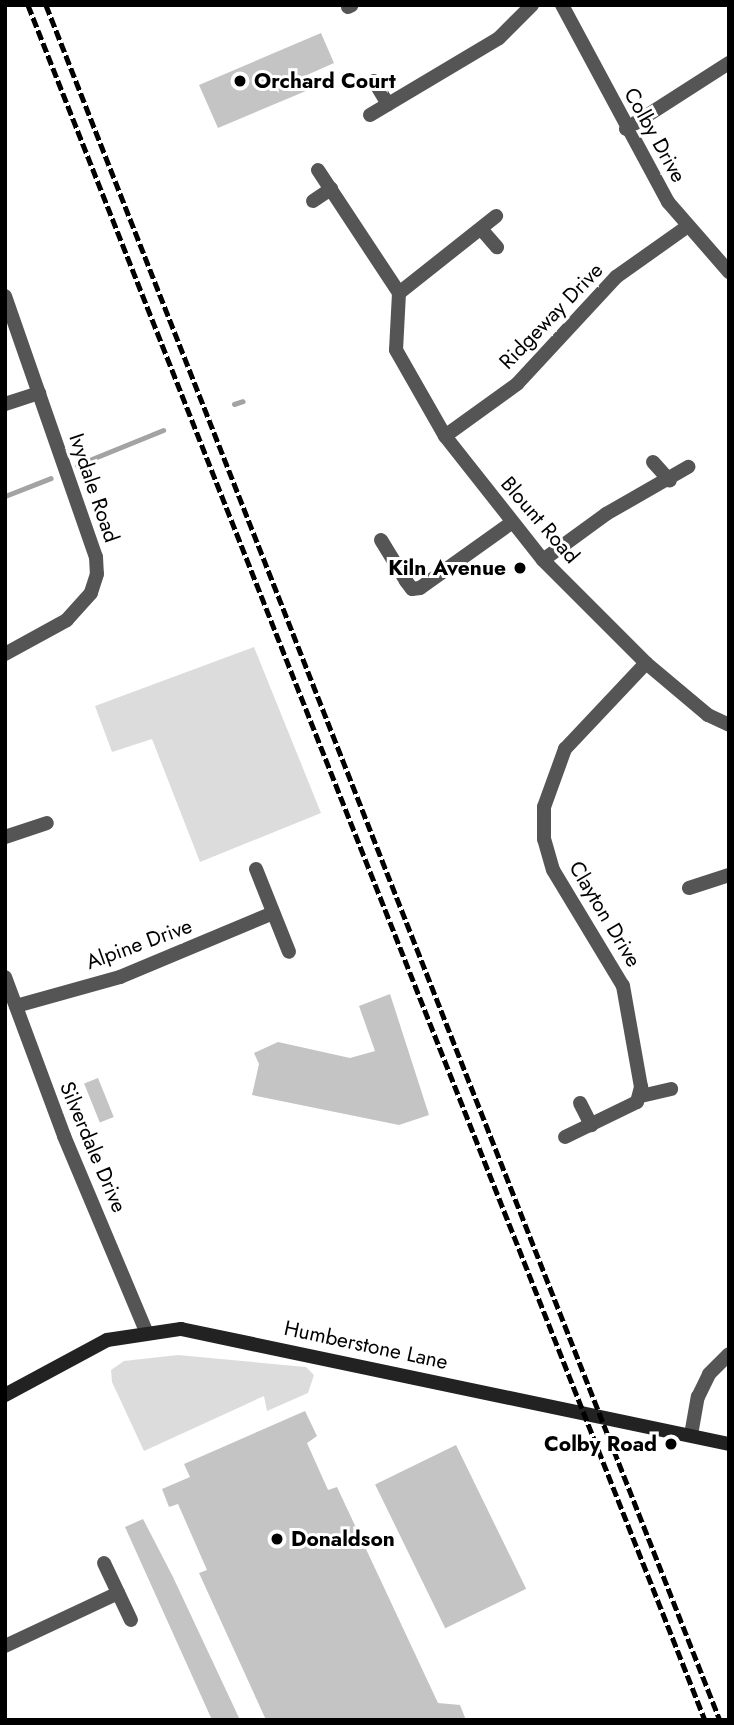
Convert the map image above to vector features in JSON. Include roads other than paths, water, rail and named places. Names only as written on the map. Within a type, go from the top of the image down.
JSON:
[{"type":"street","points":[[370,115],[499,38],[532,5]]},
{"type":"street","name":"Colby Drive","points":[[562,5],[626,129],[668,202],[729,272]]},
{"type":"street","points":[[626,129],[729,63]]},
{"type":"street","points":[[374,81],[388,104]]},
{"type":"street","points":[[318,170],[399,293],[482,230],[496,216]]},
{"type":"street","points":[[313,201],[331,189]]},
{"type":"street","name":"Ridgeway Drive","points":[[445,436],[517,384],[616,277],[688,226]]},
{"type":"street","points":[[482,230],[497,247]]},
{"type":"street","name":"Blount Road","points":[[399,293],[396,351],[445,436],[511,523],[543,560],[646,663],[708,715],[729,725]]},
{"type":"street","name":"Ivydale Road","points":[[5,296],[96,557],[97,574],[91,593],[67,620],[5,654]]},
{"type":"street","points":[[5,404],[39,393]]},
{"type":"street","points":[[653,462],[670,481]]},
{"type":"street","points":[[543,560],[606,514],[670,481],[688,467]]},
{"type":"street","points":[[381,540],[406,582],[412,589],[420,588],[511,523]]},
{"type":"street","name":"Clayton Drive","points":[[641,1096],[623,986],[553,870],[544,839],[544,807],[565,749],[646,663]]},
{"type":"street","points":[[5,837],[47,823]]},
{"type":"street","points":[[256,869],[289,952]]},
{"type":"street","points":[[689,888],[728,877]]},
{"type":"street","name":"Alpine Drive","points":[[16,1006],[120,978],[274,914]]},
{"type":"street","name":"Silverdale Drive","points":[[5,977],[64,1136],[146,1331]]},
{"type":"street","points":[[565,1137],[624,1110],[641,1096],[671,1089]]},
{"type":"street","points":[[580,1103],[591,1125]]},
{"type":"street","name":"Humberstone Lane","points":[[5,1395],[87,1348],[146,1331],[216,1334],[729,1444]]},
{"type":"street","points":[[691,1435],[698,1398],[709,1374],[729,1354]]},
{"type":"street","points":[[104,1563],[131,1620]]},
{"type":"street","points":[[5,1646],[118,1593]]},
{"type":"waterway","points":[[234,404],[243,401]]},
{"type":"waterway","points":[[77,465],[163,430]]},
{"type":"waterway","points":[[5,496],[51,478]]},
{"type":"railway","points":[[28,5],[705,1720]]},
{"type":"railway","points":[[46,5],[720,1720]]},
{"type":"place","name":"Orchard Court","points":[[240,81]]},
{"type":"place","name":"Kiln Avenue","points":[[520,568]]},
{"type":"place","name":"Colby Road","points":[[671,1444]]},
{"type":"place","name":"Donaldson","points":[[277,1539]]}]
